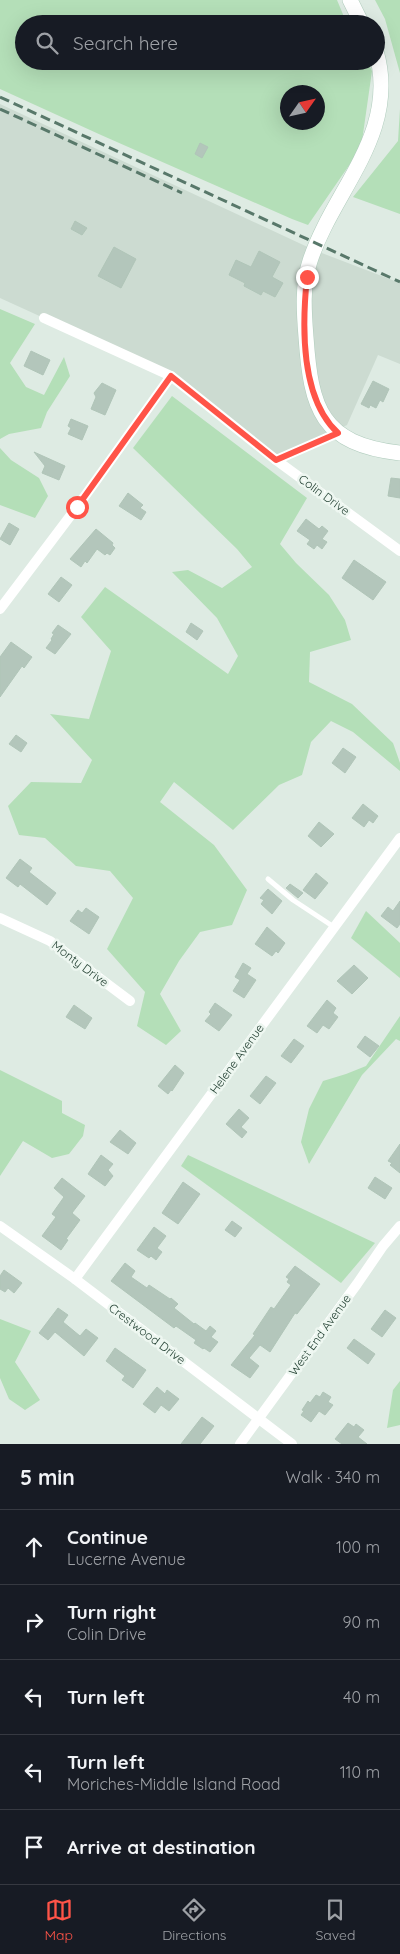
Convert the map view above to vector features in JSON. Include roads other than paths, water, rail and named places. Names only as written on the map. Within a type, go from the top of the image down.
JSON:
[{"type":"main road","points":[[350,0],[358,15]]},
{"type":"main road","points":[[383,70],[387,101],[379,139],[359,175],[342,198],[322,232],[309,263],[305,318],[311,383],[318,407],[328,422],[338,433],[365,447],[400,452]]},
{"type":"street","name":"Colin Drive","points":[[44,318],[171,376],[276,460],[400,551]]},
{"type":"street","points":[[0,609],[77,507],[171,376]]},
{"type":"street","points":[[276,460],[338,433]]},
{"type":"street","name":"Helene Avenue","points":[[75,1279],[400,838]]},
{"type":"street","name":"Monty Drive","points":[[0,918],[50,941],[130,1001]]},
{"type":"street","name":"Crestwood Drive","points":[[0,1226],[75,1279],[292,1444]]},
{"type":"street","name":"West End Avenue","points":[[240,1444],[383,1246],[400,1226]]},
{"type":"lane","points":[[268,879],[293,900],[334,927]]},
{"type":"railway","points":[[0,97],[400,282]]},
{"type":"railway","points":[[0,109],[182,193]]}]
